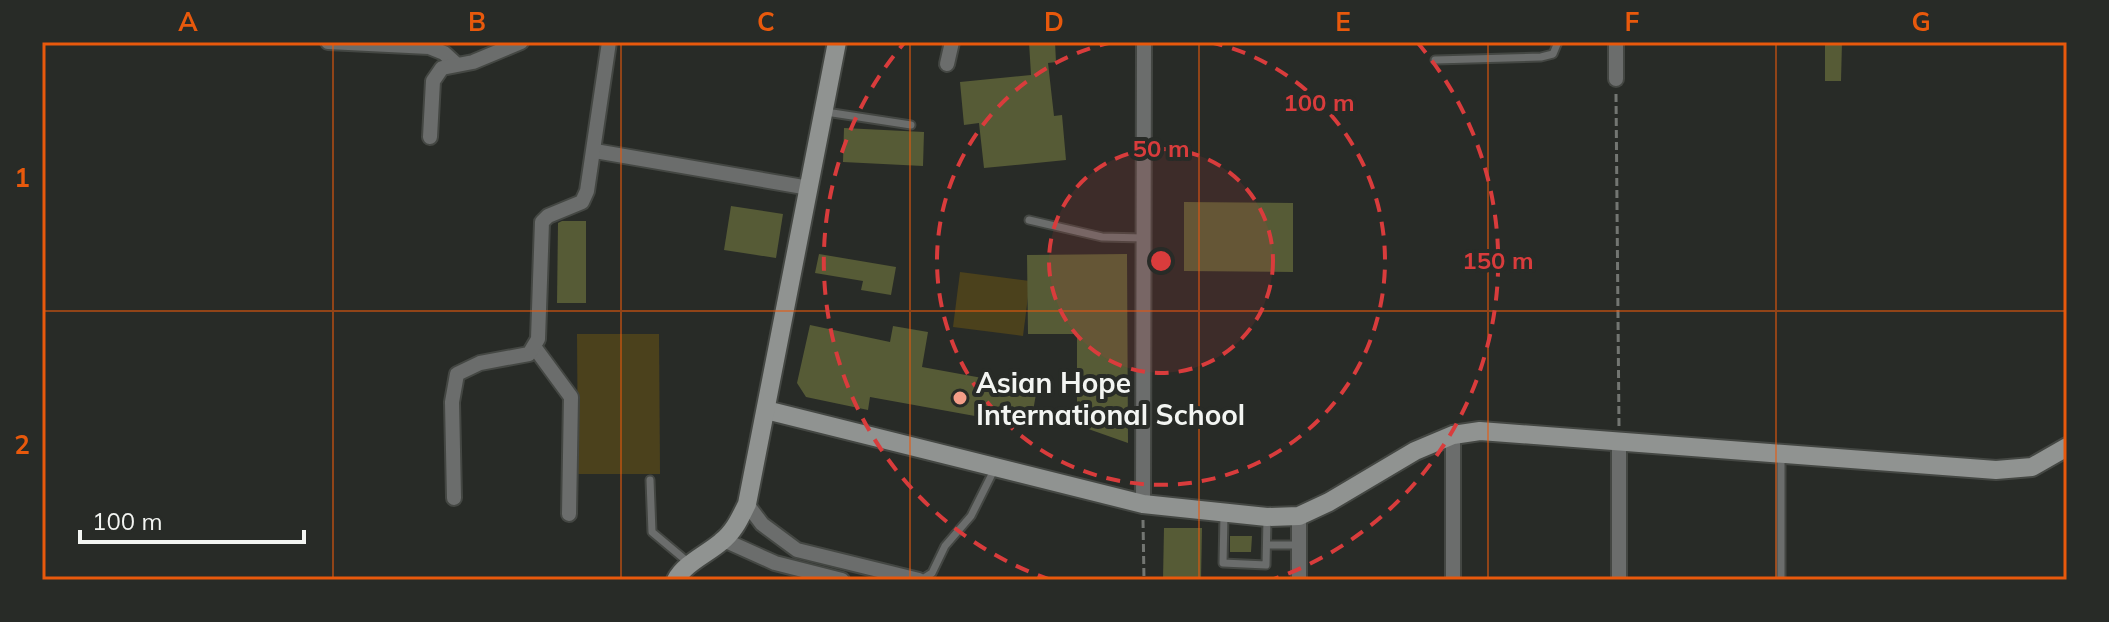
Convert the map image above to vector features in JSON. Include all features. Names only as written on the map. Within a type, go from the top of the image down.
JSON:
[{"type":"street","points":[[328,42],[429,47],[444,53],[456,64]]},
{"type":"street","points":[[430,137],[433,81],[442,68],[473,62],[521,42]]},
{"type":"street","points":[[454,498],[452,402],[457,374],[480,363],[529,354],[535,348],[538,339],[542,222],[548,216],[582,202],[595,151],[609,42]]},
{"type":"street","points":[[676,580],[691,564],[724,540],[738,524],[747,504],[837,42]]},
{"type":"street","points":[[947,64],[952,42]]},
{"type":"street","points":[[1143,504],[1144,42]]},
{"type":"street","points":[[1616,42],[1616,79]]},
{"type":"street","points":[[595,151],[809,188]]},
{"type":"street","points":[[535,348],[571,397],[569,514]]},
{"type":"street","points":[[766,410],[1143,504],[1224,515],[1267,517],[1299,516],[1329,502],[1415,451],[1453,435],[1480,431],[1996,470],[2032,467],[2067,447]]},
{"type":"street","points":[[1453,435],[1453,580]]},
{"type":"street","points":[[1619,443],[1619,580]]},
{"type":"street","points":[[747,504],[762,524],[797,550],[920,580]]},
{"type":"street","points":[[1299,516],[1299,580]]},
{"type":"street","points":[[724,540],[791,573],[842,580]]},
{"type":"street","points":[[791,573],[797,550]]},
{"type":"lane","points":[[1435,60],[1541,57],[1553,54],[1558,42]]},
{"type":"lane","points":[[824,112],[911,125]]},
{"type":"lane","points":[[1029,220],[1102,237],[1144,238]]},
{"type":"lane","points":[[1781,454],[1781,580]]},
{"type":"lane","points":[[920,580],[932,573],[945,546],[971,516],[995,467]]},
{"type":"lane","points":[[650,480],[652,532],[691,564]]},
{"type":"lane","points":[[1224,515],[1223,563],[1266,565],[1267,517]]},
{"type":"lane","points":[[1267,545],[1299,545]]},
{"type":"path","points":[[1616,79],[1619,443]]},
{"type":"path","points":[[1143,504],[1144,580]]},
{"type":"shaded area","points":[[960,272],[1030,281],[1023,336],[953,327]]},
{"type":"shaded area","points":[[577,334],[659,334],[660,474],[578,474]]},
{"type":"building","points":[[1029,42],[1055,42],[1056,62],[1048,63],[1054,116],[1062,115],[1066,160],[984,168],[979,123],[964,125],[960,82],[1031,75]]},
{"type":"building","points":[[1825,42],[1842,42],[1841,81],[1825,81]]},
{"type":"building","points":[[844,128],[924,132],[923,166],[843,162]]},
{"type":"building","points":[[1184,202],[1293,203],[1293,272],[1184,271]]},
{"type":"building","points":[[731,206],[783,214],[776,258],[724,250]]},
{"type":"building","points":[[586,221],[586,303],[557,303],[558,223]]},
{"type":"building","points":[[819,254],[896,267],[891,295],[861,290],[863,281],[815,273]]},
{"type":"building","points":[[1127,254],[1128,443],[1077,425],[1077,334],[1028,334],[1027,255]]},
{"type":"building","points":[[810,325],[890,342],[893,326],[928,332],[922,367],[1037,388],[1031,423],[998,417],[997,420],[870,397],[868,410],[806,397],[797,383]]},
{"type":"building","points":[[1164,528],[1202,528],[1201,580],[1163,580]]},
{"type":"building","points":[[1230,536],[1252,536],[1251,552],[1230,552]]},
{"type":"place","name":"Asian Hope International School","points":[[960,398]]}]
